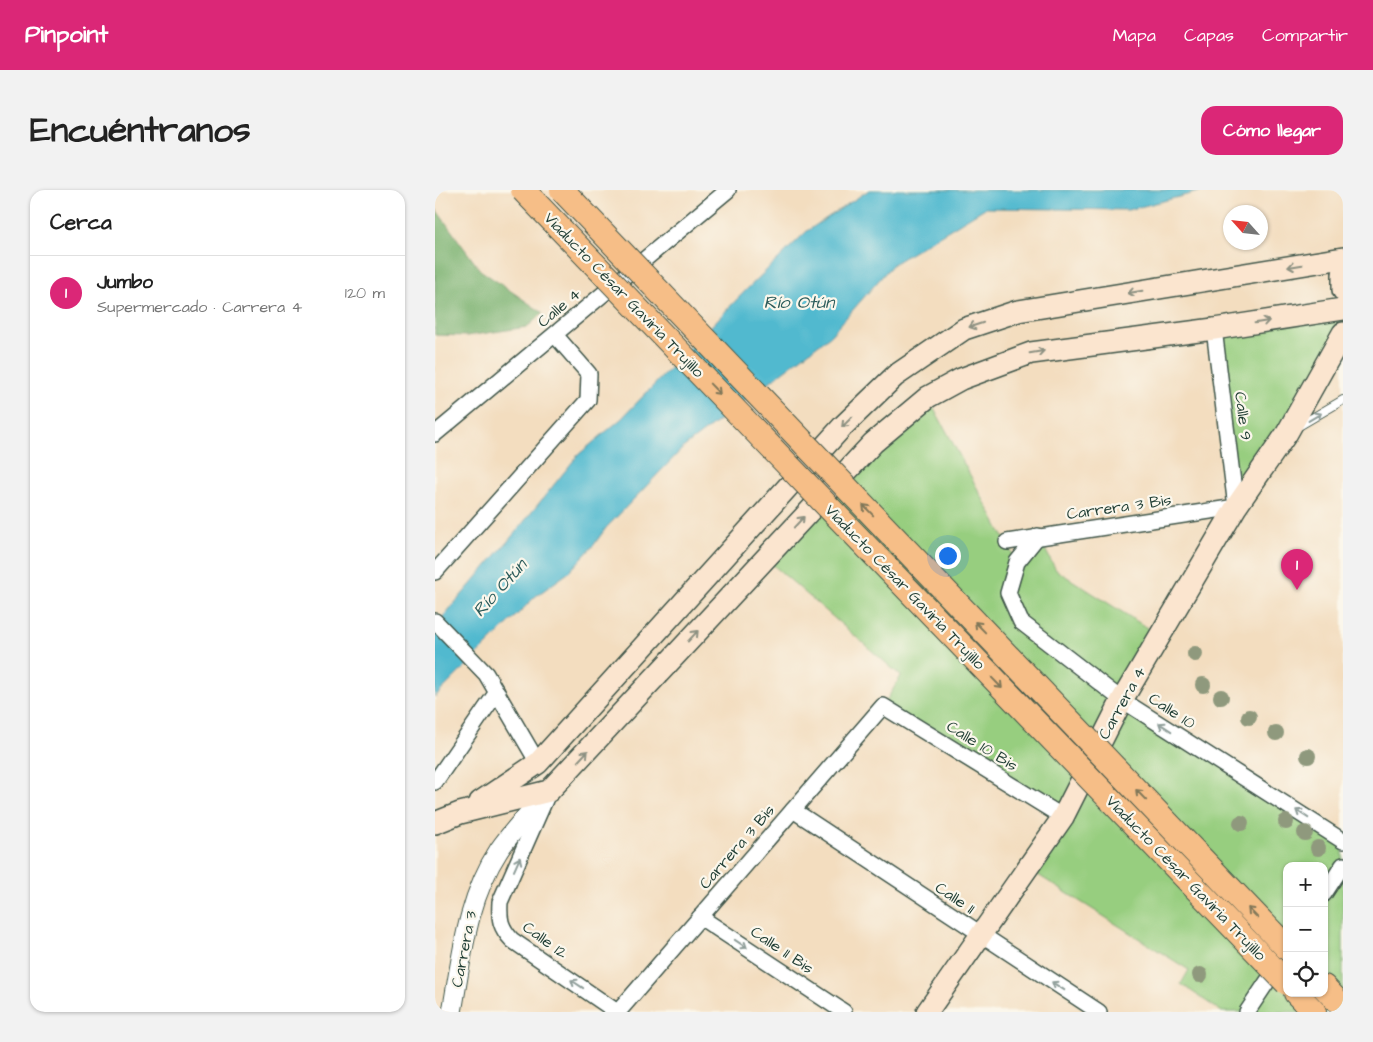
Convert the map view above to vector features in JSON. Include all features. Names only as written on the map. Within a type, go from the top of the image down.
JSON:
[{"type":"main road","name":"Viaducto César Gaviria Trujillo","points":[[523,190],[1283,979]]},
{"type":"main road","name":"Viaducto César Gaviria Trujillo","points":[[562,190],[1283,946]]},
{"type":"main road","points":[[460,813],[537,763],[843,426],[895,376],[964,329],[1018,311],[1343,258]]},
{"type":"main road","points":[[1343,274],[1343,290]]},
{"type":"main road","points":[[435,823],[460,813],[549,791],[873,443],[928,397],[961,379],[1031,353],[1214,329],[1343,309]]},
{"type":"main road","name":"Carrera 4","points":[[927,1012],[1063,817],[1122,700],[1236,508],[1287,433],[1313,390],[1343,333]]},
{"type":"main road","name":"Carrera 4","points":[[1313,390],[1343,359]]},
{"type":"main road","points":[[1328,992],[1343,1007]]},
{"type":"main road","points":[[1296,997],[1302,1012]]},
{"type":"main road","points":[[1299,997],[1314,1012]]},
{"type":"street","name":"Calle 4","points":[[435,434],[728,190]]},
{"type":"street","name":"Calle 9","points":[[1214,329],[1236,508]]},
{"type":"street","points":[[435,572],[588,400],[589,374],[555,335]]},
{"type":"street","name":"Carrera 3 Bis","points":[[1007,542],[1236,508]]},
{"type":"street","name":"Calle 10","points":[[1038,536],[1017,562],[1008,593],[1021,622],[1122,700],[1343,841]]},
{"type":"street","points":[[435,621],[485,674],[537,763]]},
{"type":"street","points":[[435,782],[497,692]]},
{"type":"street","name":"Carrera 3 Bis","points":[[617,1012],[883,706]]},
{"type":"street","name":"Calle 10 Bis","points":[[883,706],[1063,817]]},
{"type":"street","name":"Carrera 3","points":[[452,1012],[467,920],[476,897],[500,849],[549,791]]},
{"type":"street","name":"Calle 12","points":[[549,791],[500,902],[499,919],[504,931],[512,940],[617,1012]]},
{"type":"street","name":"Calle 11","points":[[793,810],[980,936],[1099,1012]]},
{"type":"street","points":[[1328,888],[1343,865]]},
{"type":"street","name":"Calle 11 Bis","points":[[701,917],[843,1012]]},
{"type":"street","points":[[1247,1012],[1286,952]]},
{"type":"lane","points":[[1287,433],[1343,400]]},
{"type":"green space","points":[[435,208],[480,270],[543,313],[527,327],[467,336],[435,335]]},
{"type":"green space","points":[[1343,309],[1343,333],[1236,507],[1214,329]]},
{"type":"green space","points":[[928,397],[1017,562],[1038,536],[1056,570],[1160,636],[1122,699],[1343,841],[1343,1012],[1222,1012],[1181,984],[1189,970],[1027,868],[1063,817],[883,706],[901,676],[765,558]]},
{"type":"water","name":"Río Otún","points":[[869,190],[1206,190],[1128,210],[985,208],[893,264],[831,335],[684,447],[606,528],[593,546],[568,573],[536,596],[435,697],[435,626],[514,534],[578,455],[621,419],[745,291],[807,231]]},
{"type":"place","name":"Jumbo","points":[[1297,590]]}]
